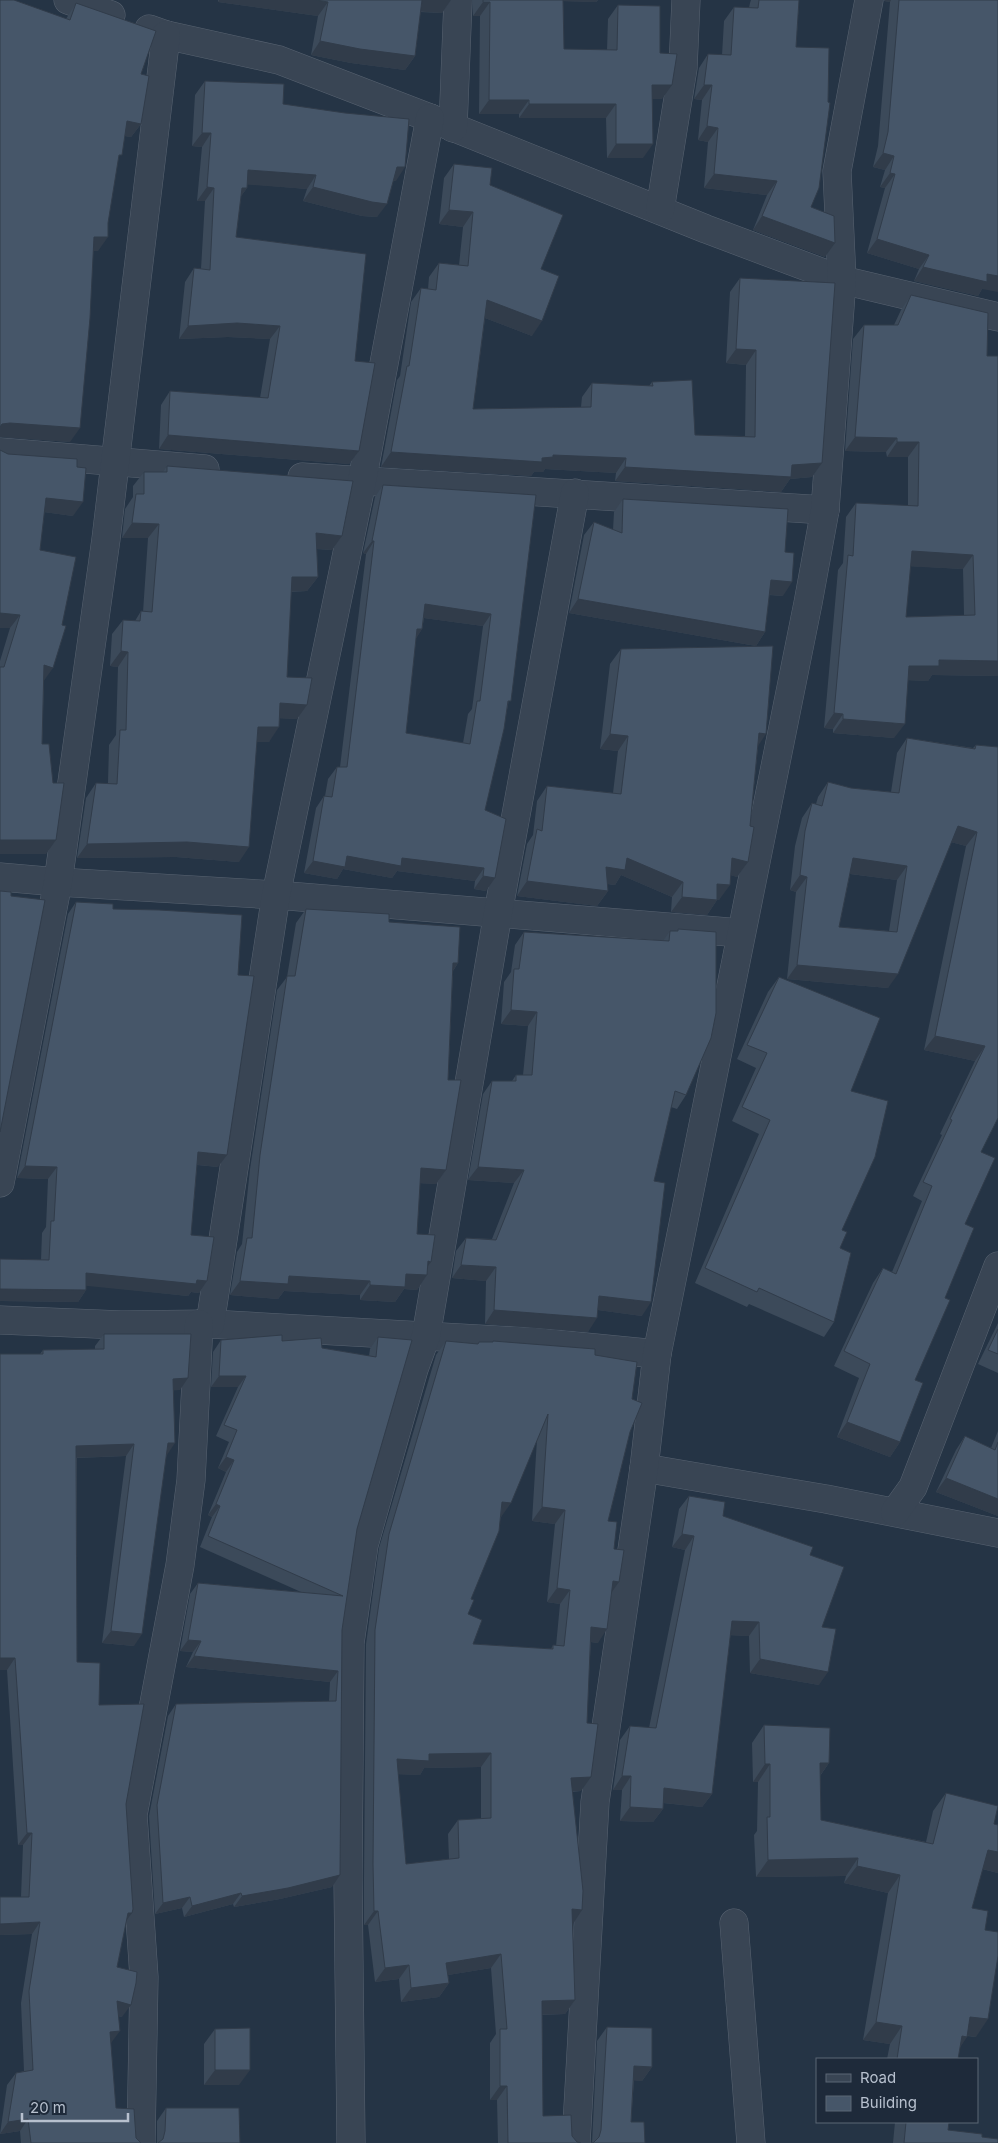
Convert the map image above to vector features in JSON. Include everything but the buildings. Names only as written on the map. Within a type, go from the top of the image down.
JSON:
[{"type":"street","points":[[68,0],[166,35],[279,60],[842,280],[998,317]]},
{"type":"street","points":[[141,2143],[144,1977],[133,1815],[184,1537],[191,1480],[204,1324],[276,895],[362,481],[441,123],[458,0]]},
{"type":"street","points":[[660,210],[683,68],[686,0]]},
{"type":"street","points":[[576,2143],[595,1802],[644,1468],[657,1354],[825,510],[842,280],[838,171],[869,0]]},
{"type":"street","points":[[0,1183],[58,882],[116,462],[166,35]]},
{"type":"street","points":[[0,452],[234,471]]},
{"type":"street","points":[[273,474],[825,510]]},
{"type":"street","points":[[351,2143],[348,1878],[350,1643],[364,1545],[411,1379],[426,1336],[498,913],[576,493]]},
{"type":"street","points":[[0,877],[276,895],[741,933]]},
{"type":"street","points":[[895,1512],[913,1487],[998,1266]]},
{"type":"street","points":[[0,1320],[120,1325],[204,1324],[534,1342],[657,1354]]},
{"type":"street","points":[[644,1468],[895,1512],[998,1534]]},
{"type":"street","points":[[734,1923],[751,2143]]}]
